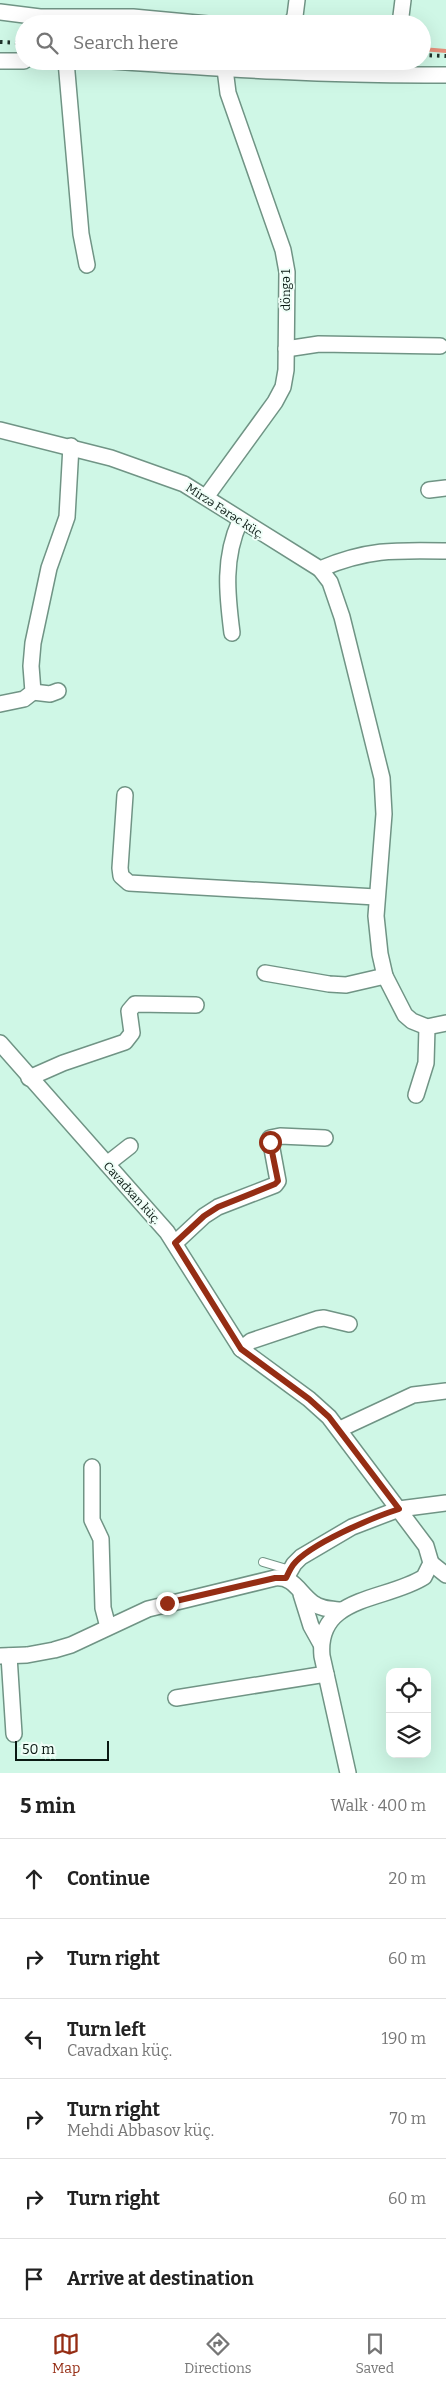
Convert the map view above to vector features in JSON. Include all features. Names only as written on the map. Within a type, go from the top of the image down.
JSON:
[{"type":"street","points":[[295,15],[297,0]]},
{"type":"street","points":[[401,15],[403,0]]},
{"type":"street","points":[[0,12],[20,15]]},
{"type":"street","points":[[0,61],[15,60]]},
{"type":"street","points":[[67,70],[81,234],[87,265]]},
{"type":"street","name":"döngə 1","points":[[206,497],[275,402],[283,387],[286,370],[287,272],[283,250],[228,93],[225,70]]},
{"type":"street","points":[[353,70],[446,75]]},
{"type":"street","points":[[286,349],[325,344],[440,346]]},
{"type":"street","name":"Mirzə Fərəc küç.","points":[[0,430],[70,446],[141,468],[184,484],[240,521],[320,569]]},
{"type":"street","points":[[33,692],[31,666],[33,643],[49,568],[67,517],[70,446]]},
{"type":"street","points":[[429,490],[446,488]]},
{"type":"street","points":[[232,633],[226,589],[227,564],[231,543],[240,521]]},
{"type":"street","points":[[446,551],[379,551],[348,558],[320,569],[330,582],[340,610],[382,778],[384,814],[376,897],[380,954],[385,976],[405,1015],[412,1021],[428,1027],[446,1023]]},
{"type":"street","points":[[0,704],[24,699],[33,692],[46,694],[58,691]]},
{"type":"street","points":[[125,795],[120,868],[121,876],[129,883],[376,897]]},
{"type":"street","points":[[266,973],[338,984],[362,982],[385,976]]},
{"type":"street","points":[[29,1078],[63,1063],[125,1042],[132,1033],[129,1011],[135,1004],[196,1004]]},
{"type":"street","points":[[416,1095],[426,1063],[428,1027]]},
{"type":"street","name":"Cavadxan küç.","points":[[0,1043],[175,1243],[241,1349],[315,1404],[340,1429],[423,1542],[431,1564]]},
{"type":"street","points":[[175,1243],[204,1216],[218,1207],[275,1184],[278,1181],[270,1138],[280,1136],[325,1138]]},
{"type":"street","points":[[107,1164],[130,1146]]},
{"type":"street","points":[[241,1349],[251,1341],[317,1319],[324,1318],[349,1324]]},
{"type":"street","points":[[340,1429],[413,1395],[446,1391]]},
{"type":"street","points":[[92,1467],[92,1520],[101,1539],[103,1608],[108,1627]]},
{"type":"street","points":[[14,1734],[4,1656],[54,1650],[148,1609],[288,1574],[301,1557],[352,1527],[399,1509],[446,1503]]},
{"type":"street","points":[[288,1574],[292,1582],[320,1607],[340,1610],[418,1581],[424,1577],[431,1564],[446,1575]]},
{"type":"street","points":[[301,1591],[311,1626],[321,1644],[348,1773]]},
{"type":"street","points":[[321,1644],[328,1624],[340,1610]]},
{"type":"street","points":[[176,1698],[326,1674]]},
{"type":"lane","points":[[264,1562],[288,1574]]},
{"type":"waterway","points":[[431,50],[446,51]]},
{"type":"railway","points":[[0,42],[15,43]]},
{"type":"railway","points":[[431,55],[446,56]]},
{"type":"route","points":[[167,1603],[275,1578],[286,1578],[294,1564],[301,1557],[352,1527],[381,1514],[399,1509],[329,1417],[309,1399],[250,1357],[235,1342],[175,1243],[204,1216],[218,1207],[275,1184],[278,1181],[270,1142]]}]
